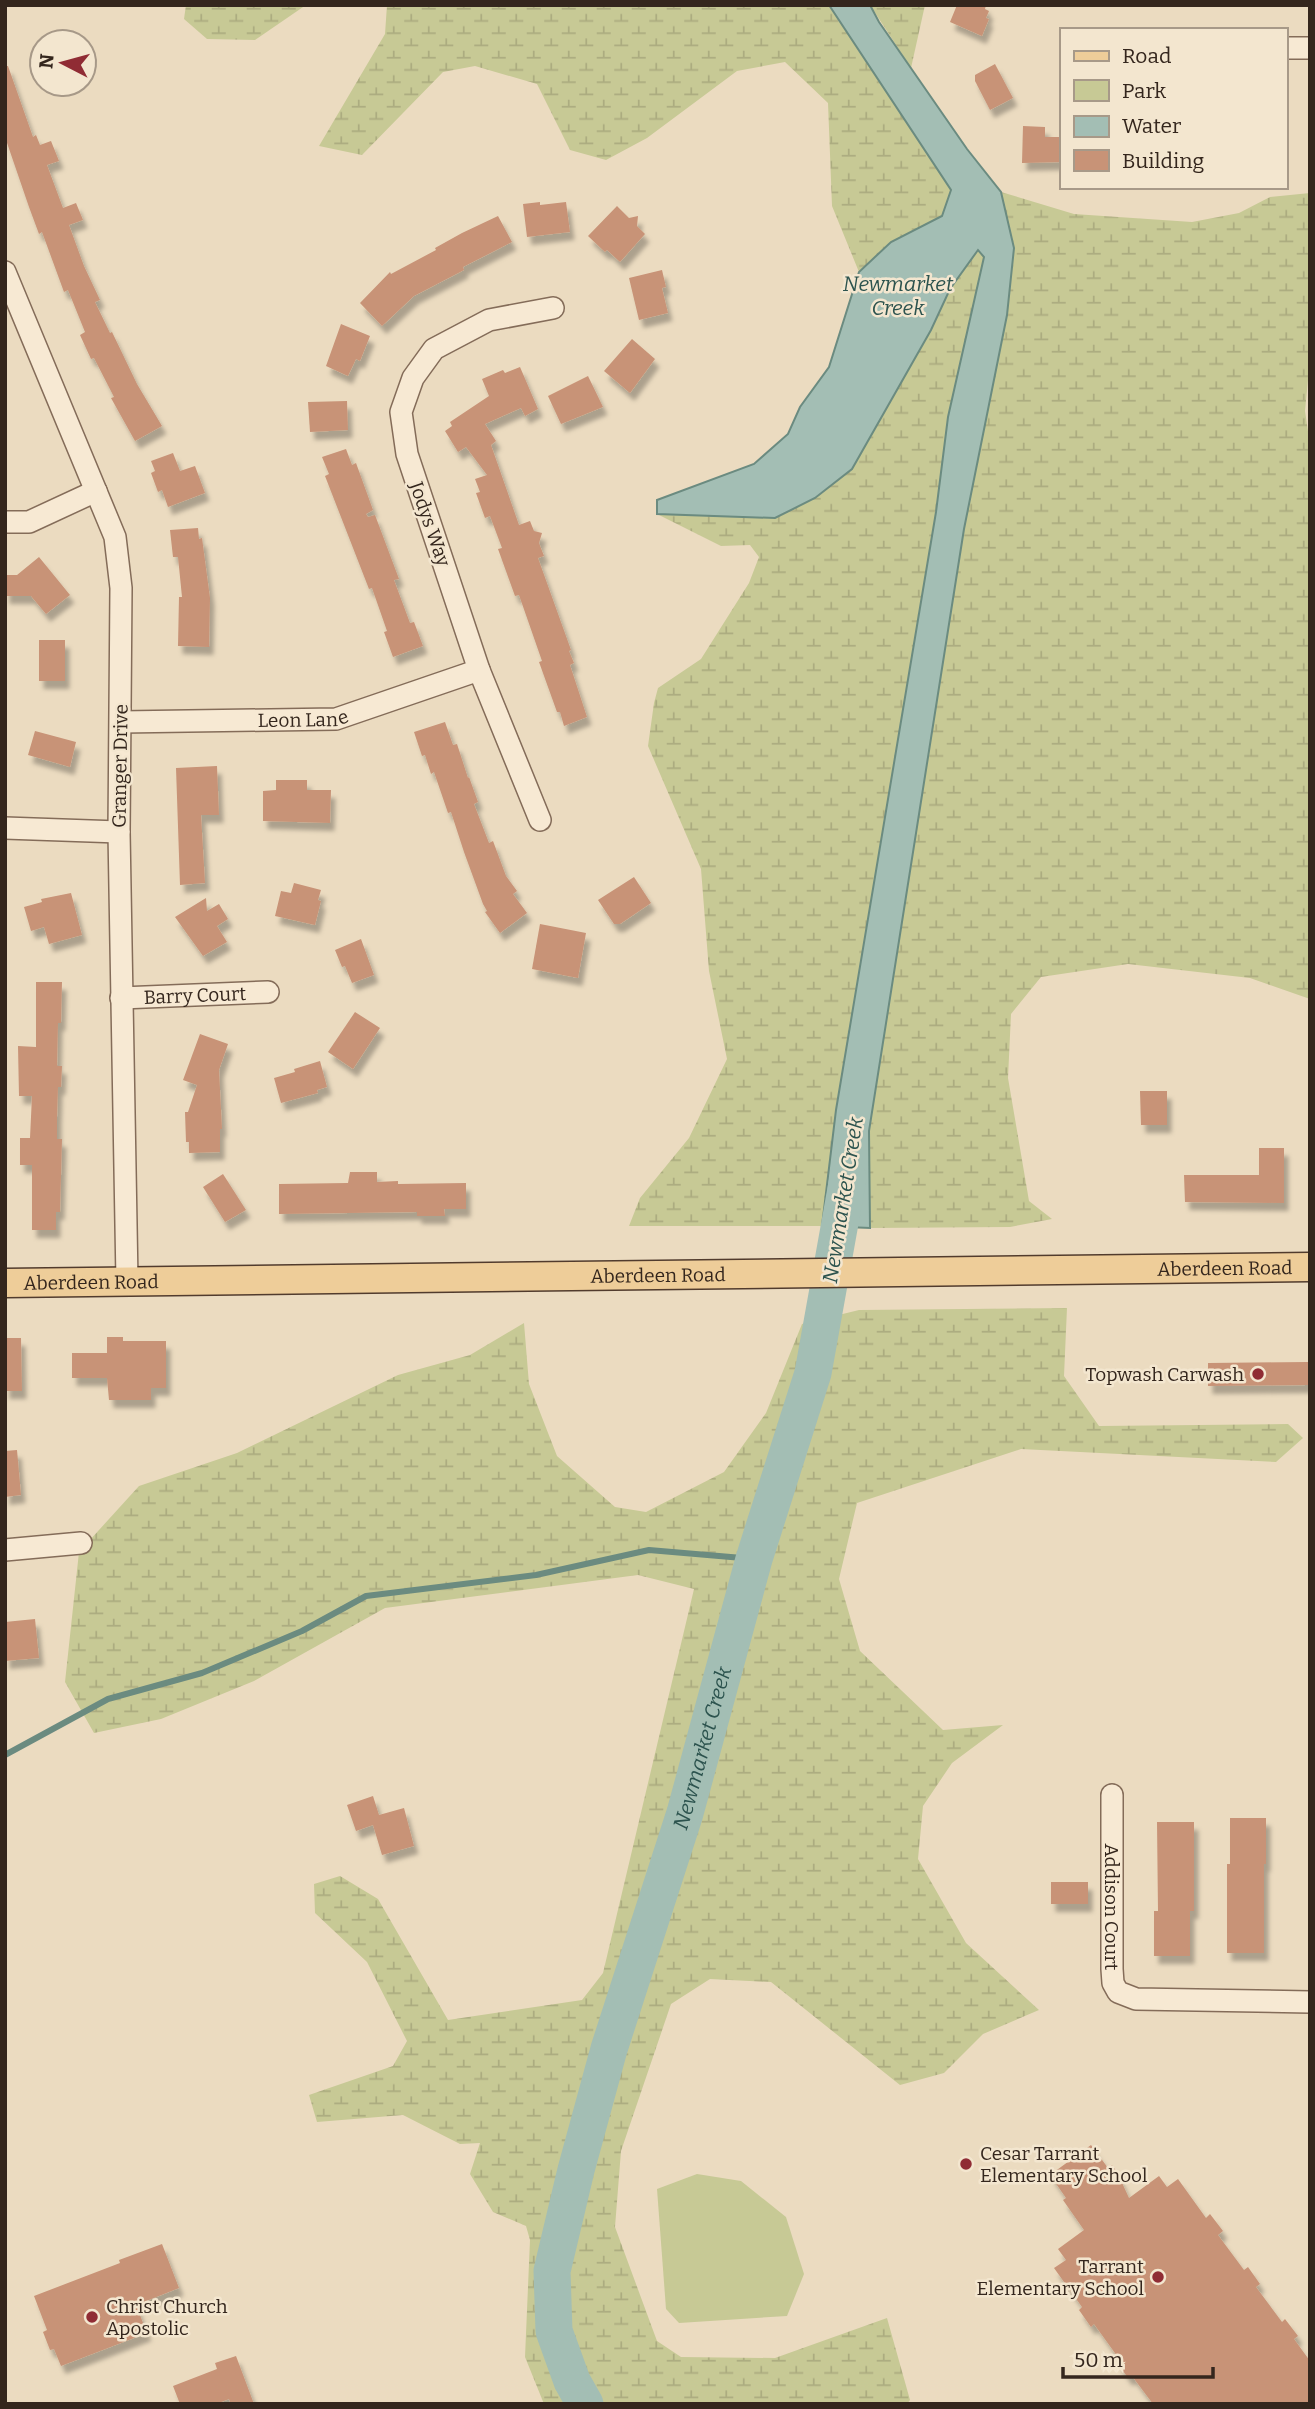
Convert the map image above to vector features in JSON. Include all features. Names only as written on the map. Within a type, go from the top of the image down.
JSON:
[{"type":"main road","name":"Aberdeen Road","points":[[5,1283],[1310,1266]]},
{"type":"street","points":[[1287,48],[1310,48]]},
{"type":"street","name":"Granger Drive","points":[[5,272],[115,537],[121,588],[119,832],[127,1281]]},
{"type":"street","name":"Jodys Way","points":[[540,820],[479,670],[407,454],[401,412],[413,378],[434,349],[489,320],[554,308]]},
{"type":"street","points":[[5,522],[29,522],[96,491]]},
{"type":"street","name":"Leon Lane","points":[[121,722],[336,719],[479,670]]},
{"type":"street","points":[[5,828],[119,832]]},
{"type":"street","name":"Barry Court","points":[[121,999],[268,992]]},
{"type":"street","points":[[5,1550],[80,1543]]},
{"type":"street","name":"Addison Court","points":[[1112,1796],[1112,1969],[1113,1983],[1118,1992],[1136,1999],[1310,2002]]},
{"type":"green space","points":[[186,5],[306,5],[255,40],[207,39],[184,19]]},
{"type":"green space","points":[[387,5],[829,5],[951,190],[942,217],[891,242],[859,272],[832,206],[828,103],[785,62],[737,71],[647,138],[606,160],[570,150],[537,84],[475,66],[443,72],[362,155],[319,146],[385,34]]},
{"type":"green space","points":[[870,5],[925,5],[911,68]]},
{"type":"green space","points":[[1001,192],[1074,214],[1192,222],[1239,213],[1270,197],[1310,193],[1310,359],[1305,411],[1310,445],[1310,999],[1250,978],[1128,964],[1041,977],[1011,1014],[1008,1078],[1029,1201],[1052,1219],[1010,1227],[870,1228],[869,1131],[964,529],[1007,315],[1014,248]]},
{"type":"green space","points":[[978,249],[984,257],[948,417],[936,512],[836,1110],[822,1226],[629,1226],[640,1198],[689,1138],[727,1059],[709,971],[701,869],[648,746],[654,703],[658,688],[701,659],[749,583],[759,557],[750,545],[721,546],[657,514],[775,518],[815,498],[852,469],[931,330],[950,289]]},
{"type":"green space","points":[[1067,1308],[1064,1376],[1099,1426],[1288,1424],[1303,1438],[1276,1462],[1021,1449],[857,1503],[839,1579],[860,1651],[943,1730],[1003,1725],[952,1763],[923,1806],[918,1859],[966,1943],[1039,2010],[983,2034],[944,2073],[900,2085],[771,1982],[710,1979],[671,2004],[621,2151],[615,2227],[657,2341],[681,2357],[775,2358],[887,2318],[910,2400],[907,2404],[544,2404],[525,2357],[530,2240],[526,2226],[493,2212],[470,2174],[480,2143],[460,2144],[403,2115],[317,2122],[309,2095],[393,2066],[407,2041],[367,1962],[315,1913],[314,1884],[340,1876],[378,1899],[448,2020],[582,2000],[603,1973],[694,1589],[638,1575],[385,1608],[254,1681],[161,1719],[94,1733],[65,1682],[79,1552],[139,1486],[237,1453],[398,1375],[470,1355],[524,1323],[529,1384],[557,1456],[615,1507],[646,1512],[724,1472],[766,1413],[802,1324],[859,1310]]},
{"type":"green space","points":[[697,2174],[741,2181],[786,2217],[804,2274],[787,2316],[679,2323],[666,2309],[657,2189]]},
{"type":"water","name":"Newmarket Creek","points":[[829,5],[870,5],[967,149],[1001,192],[1014,248],[1007,315],[964,529],[869,1131],[870,1228],[822,1226],[836,1110],[936,512],[948,417],[984,257],[978,250],[950,289],[931,330],[852,469],[815,498],[775,518],[657,514],[657,500],[754,464],[788,434],[800,407],[829,367],[859,272],[891,242],[942,216],[951,190]]},
{"type":"building","points":[[957,5],[986,5],[985,9],[989,11],[986,18],[989,19],[982,36],[950,22]]},
{"type":"building","points":[[995,64],[1013,98],[990,110],[975,81],[975,75]]},
{"type":"building","points":[[5,66],[8,66],[33,137],[36,135],[40,145],[51,141],[59,161],[47,165],[63,208],[76,203],[83,220],[69,225],[100,300],[95,302],[162,426],[135,441],[80,335],[85,332],[68,290],[64,292],[42,232],[39,234],[29,207],[5,137]]},
{"type":"building","points":[[1023,126],[1045,127],[1045,137],[1060,137],[1060,162],[1022,163]]},
{"type":"building","points":[[540,202],[540,205],[566,202],[570,232],[527,237],[523,204]]},
{"type":"building","points":[[617,206],[629,218],[638,216],[637,226],[645,234],[620,262],[588,236]]},
{"type":"building","points":[[498,216],[512,242],[414,296],[382,326],[360,303],[390,272],[391,274],[462,233]]},
{"type":"building","points":[[662,270],[666,287],[662,288],[668,313],[639,320],[629,278]]},
{"type":"building","points":[[341,324],[370,336],[360,361],[356,359],[348,376],[326,366]]},
{"type":"building","points":[[632,339],[655,359],[630,393],[604,371]]},
{"type":"building","points":[[520,367],[538,409],[525,416],[521,408],[485,424],[496,441],[491,445],[519,525],[530,521],[534,531],[542,533],[539,543],[544,556],[538,558],[571,650],[569,651],[574,663],[570,665],[587,717],[564,726],[539,662],[542,661],[519,595],[515,596],[498,549],[502,548],[490,516],[485,518],[476,493],[480,492],[475,479],[487,475],[466,447],[458,452],[445,431],[452,426],[450,422],[489,396],[482,379],[503,370],[505,373]]},
{"type":"building","points":[[588,376],[603,407],[561,424],[548,396]]},
{"type":"building","points":[[347,401],[348,430],[310,432],[308,402]]},
{"type":"building","points":[[346,449],[352,465],[356,463],[373,510],[366,514],[368,517],[375,515],[399,579],[394,580],[410,623],[414,622],[423,646],[393,657],[372,588],[369,589],[325,476],[329,474],[322,457]]},
{"type":"building","points":[[173,453],[180,471],[195,466],[205,493],[168,507],[162,490],[158,492],[151,473],[155,471],[151,461]]},
{"type":"building","points":[[198,528],[199,539],[202,538],[210,598],[209,647],[178,646],[179,597],[182,597],[178,557],[173,557],[170,530]]},
{"type":"building","points":[[39,557],[70,595],[46,614],[31,596],[5,596],[5,575],[17,575]]},
{"type":"building","points":[[39,640],[65,640],[65,681],[39,681]]},
{"type":"building","points":[[445,722],[453,745],[457,744],[469,777],[478,802],[474,804],[489,843],[493,841],[506,876],[517,891],[513,894],[527,913],[500,933],[485,912],[487,911],[451,812],[448,813],[434,772],[431,774],[414,732]]},
{"type":"building","points":[[35,731],[76,742],[70,767],[28,755]]},
{"type":"building","points":[[217,766],[219,815],[201,815],[205,883],[180,885],[176,768]]},
{"type":"building","points":[[276,780],[307,780],[307,790],[331,790],[330,823],[263,821],[263,791],[276,790]]},
{"type":"building","points":[[634,877],[651,903],[620,924],[614,924],[598,900]]},
{"type":"building","points":[[294,883],[321,890],[315,925],[275,916],[281,891],[291,893]]},
{"type":"building","points":[[71,893],[82,935],[49,944],[44,927],[31,931],[24,907],[42,902],[41,899]]},
{"type":"building","points":[[206,898],[207,911],[219,904],[228,919],[217,926],[227,942],[203,956],[175,917]]},
{"type":"building","points":[[540,924],[586,933],[578,978],[532,969]]},
{"type":"building","points":[[361,939],[374,975],[352,983],[335,950]]},
{"type":"building","points":[[36,982],[62,982],[61,1023],[58,1023],[57,1066],[62,1066],[61,1087],[58,1087],[57,1139],[62,1139],[60,1212],[56,1212],[56,1230],[32,1230],[32,1165],[20,1165],[20,1138],[30,1138],[32,1096],[19,1096],[18,1046],[36,1047]]},
{"type":"building","points":[[355,1012],[380,1028],[353,1069],[328,1052]]},
{"type":"building","points":[[200,1034],[228,1044],[219,1070],[222,1129],[220,1152],[189,1153],[189,1142],[186,1142],[185,1112],[188,1112],[197,1085],[183,1080]]},
{"type":"building","points":[[320,1061],[327,1087],[317,1090],[318,1093],[281,1103],[274,1078]]},
{"type":"building","points":[[1140,1091],[1167,1091],[1167,1125],[1141,1125]]},
{"type":"building","points":[[1259,1148],[1284,1148],[1284,1203],[1185,1202],[1184,1175],[1259,1175]]},
{"type":"building","points":[[350,1172],[377,1172],[377,1182],[398,1181],[398,1184],[466,1183],[466,1209],[444,1209],[445,1216],[417,1216],[417,1212],[279,1214],[279,1184],[348,1183]]},
{"type":"building","points":[[223,1174],[246,1210],[225,1222],[203,1187]]},
{"type":"building","points":[[107,1337],[123,1337],[123,1341],[166,1341],[166,1388],[151,1388],[151,1400],[109,1400],[107,1378],[72,1378],[72,1353],[107,1353]]},
{"type":"building","points":[[5,1338],[21,1338],[22,1391],[5,1391]]},
{"type":"building","name":"Topwash Carwash","points":[[1308,1362],[1308,1385],[1208,1386],[1208,1363]]},
{"type":"building","points":[[17,1450],[21,1495],[5,1497],[5,1451]]},
{"type":"building","points":[[35,1619],[39,1658],[5,1661],[5,1622]]},
{"type":"building","points":[[373,1796],[379,1815],[404,1808],[414,1846],[382,1855],[373,1825],[356,1831],[347,1805]]},
{"type":"building","points":[[1230,1818],[1266,1818],[1264,1953],[1227,1953]]},
{"type":"building","points":[[1157,1822],[1194,1822],[1194,1911],[1190,1911],[1190,1956],[1154,1956],[1154,1911],[1158,1911]]},
{"type":"building","points":[[1051,1882],[1088,1882],[1088,1904],[1051,1904]]},
{"type":"building","name":"Tarrant Elementary School","points":[[1091,2145],[1108,2168],[1112,2165],[1129,2198],[1159,2176],[1167,2187],[1178,2179],[1206,2218],[1210,2214],[1223,2231],[1218,2235],[1244,2270],[1248,2267],[1260,2284],[1256,2287],[1282,2322],[1285,2319],[1298,2336],[1294,2339],[1310,2361],[1310,2404],[1153,2404],[1132,2376],[1128,2378],[1117,2362],[1120,2360],[1094,2324],[1091,2327],[1079,2310],[1082,2307],[1054,2268],[1066,2260],[1058,2249],[1084,2230],[1050,2175]]},
{"type":"building","name":"Christ Church Apostolic","points":[[162,2244],[179,2288],[136,2305],[147,2333],[61,2366],[54,2349],[50,2350],[43,2332],[47,2330],[34,2296]]},
{"type":"building","points":[[236,2356],[254,2404],[231,2404],[229,2399],[216,2404],[180,2404],[173,2386],[217,2369],[215,2363]]},
{"type":"waterway","name":"Newmarket Creek","points":[[585,2404],[572,2381],[554,2331],[552,2271],[609,2049],[685,1813],[754,1559],[813,1373],[848,1178]]},
{"type":"waterway","points":[[5,1755],[108,1699],[202,1673],[302,1631],[366,1596],[536,1575],[649,1550],[754,1559]]},
{"type":"place","name":"Topwash Carwash","points":[[1258,1374]]},
{"type":"place","name":"Cesar Tarrant Elementary School","points":[[966,2164]]},
{"type":"place","name":"Tarrant Elementary School","points":[[1158,2277]]},
{"type":"place","name":"Christ Church Apostolic","points":[[92,2317]]}]
